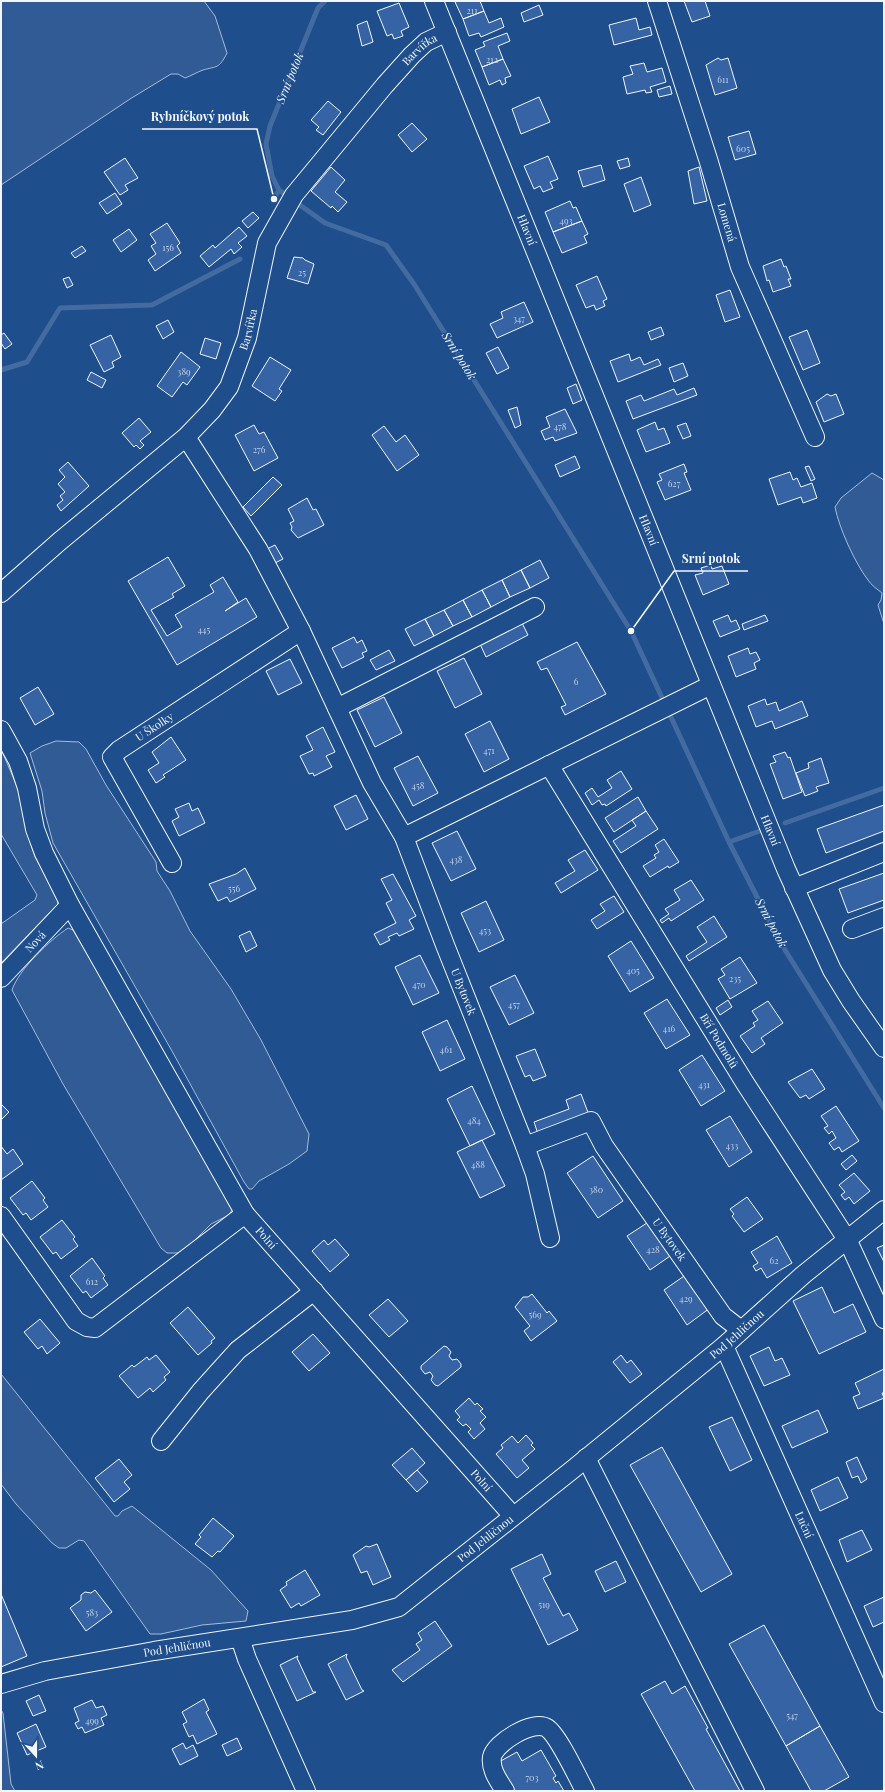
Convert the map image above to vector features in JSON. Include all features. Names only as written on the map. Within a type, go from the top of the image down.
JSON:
[{"type":"street","name":"Hlavní","points":[[434,1],[794,888],[832,970],[877,1026],[884,1048]]},
{"type":"street","name":"Lomená","points":[[657,1],[708,159],[740,267],[815,437]]},
{"type":"street","name":"Barvířka","points":[[1,593],[186,437],[212,410],[229,387],[246,338],[267,243],[290,202],[399,70],[422,46],[447,32]]},
{"type":"street","points":[[186,437],[258,549],[301,631],[372,784],[404,837],[711,685]]},
{"type":"street","points":[[337,708],[535,607]]},
{"type":"street","name":"U Školky","points":[[172,863],[112,757],[120,750],[301,631]]},
{"type":"street","name":"Polní","points":[[1,730],[18,761],[27,788],[35,829],[44,853],[70,905],[245,1214],[513,1516]]},
{"type":"street","name":"Bří Podmolů","points":[[549,765],[745,1083],[848,1241],[884,1319]]},
{"type":"street","name":"U Bytovek","points":[[404,837],[525,1146],[535,1174],[550,1238]]},
{"type":"street","points":[[794,888],[884,852]]},
{"type":"street","name":"Nová","points":[[1,978],[70,905]]},
{"type":"street","points":[[852,929],[884,917]]},
{"type":"street","name":"U Bytovek","points":[[525,1146],[591,1121],[604,1146],[723,1316],[741,1330]]},
{"type":"street","name":"Pod Jehličnou","points":[[1,1684],[45,1671],[154,1651],[352,1620],[399,1607],[724,1346],[803,1275],[848,1241],[884,1210]]},
{"type":"street","points":[[1,1216],[76,1321],[87,1328],[95,1328],[245,1214]]},
{"type":"street","points":[[161,1441],[201,1391],[238,1350],[314,1291]]},
{"type":"street","name":"Luční","points":[[724,1346],[884,1704]]},
{"type":"street","points":[[586,1458],[755,1791]]},
{"type":"street","points":[[240,1638],[247,1658],[306,1791]]},
{"type":"street","points":[[504,1791],[493,1770],[492,1756],[497,1748],[523,1729],[535,1726],[547,1728],[556,1737],[585,1791]]},
{"type":"shaded area","points":[[1,1],[204,1],[215,16],[227,53],[222,62],[215,67],[203,70],[185,78],[178,74],[171,74],[130,99],[1,185]]},
{"type":"shaded area","points":[[872,473],[884,480],[884,624],[878,605],[881,600],[882,593],[869,582],[853,555],[844,535],[835,507],[841,498]]},
{"type":"shaded area","points":[[56,741],[79,742],[86,749],[106,785],[156,862],[157,871],[170,891],[190,931],[231,989],[261,1040],[309,1134],[307,1151],[289,1164],[259,1181],[252,1189],[249,1189],[244,1182],[172,1051],[53,843],[45,813],[42,791],[30,753],[42,746]]},
{"type":"shaded area","points":[[1,749],[19,791],[28,836],[35,857],[57,895],[58,904],[1,963],[1,924],[35,900],[37,895],[1,834]]},
{"type":"shaded area","points":[[68,928],[73,930],[159,1076],[232,1210],[229,1215],[211,1224],[182,1253],[167,1253],[161,1248],[63,1084],[12,990],[21,973],[28,964]]},
{"type":"shaded area","points":[[1,1374],[115,1516],[118,1516],[122,1511],[132,1506],[211,1570],[248,1611],[246,1621],[202,1625],[161,1634],[150,1634],[84,1541],[79,1540],[66,1548],[59,1548],[52,1543],[16,1504],[1,1484]]},
{"type":"shaded area","points":[[1,1710],[3,1713],[11,1784],[15,1791],[1,1791]]},
{"type":"building","points":[[480,1],[484,11],[463,19],[455,2]]},
{"type":"building","points":[[684,1],[705,1],[710,16],[692,22]]},
{"type":"building","points":[[399,3],[409,27],[401,31],[403,36],[394,39],[392,34],[387,36],[377,11]]},
{"type":"building","points":[[539,5],[543,15],[524,22],[521,13]]},
{"type":"building","points":[[484,11],[489,23],[501,18],[504,27],[481,37],[479,33],[469,36],[463,19]]},
{"type":"building","points":[[636,18],[639,30],[650,27],[652,35],[614,45],[609,25]]},
{"type":"building","points":[[367,21],[373,42],[362,46],[357,25]]},
{"type":"building","points":[[507,33],[510,41],[498,46],[503,59],[482,67],[475,50],[485,46],[483,42]]},
{"type":"building","points":[[718,58],[721,60],[728,58],[737,88],[715,95],[706,65]]},
{"type":"building","points":[[503,59],[511,76],[505,78],[506,83],[502,85],[500,80],[489,85],[482,67]]},
{"type":"building","points":[[644,63],[647,72],[662,68],[666,82],[650,87],[652,92],[646,93],[645,90],[627,94],[623,77],[633,74],[630,66]]},
{"type":"building","points":[[670,86],[672,94],[659,97],[657,90]]},
{"type":"building","points":[[539,97],[550,122],[521,134],[512,109]]},
{"type":"building","points":[[328,101],[341,112],[323,135],[316,130],[319,127],[311,120]]},
{"type":"building","points":[[412,123],[427,139],[412,152],[398,135]]},
{"type":"building","points":[[749,131],[756,154],[735,160],[728,137]]},
{"type":"building","points":[[548,156],[558,179],[550,182],[553,188],[543,192],[540,186],[534,189],[524,166]]},
{"type":"building","points":[[125,158],[138,178],[125,185],[128,190],[120,195],[104,172]]},
{"type":"building","points":[[628,158],[630,166],[620,169],[617,161]]},
{"type":"building","points":[[601,165],[605,180],[583,187],[578,171]]},
{"type":"building","points":[[331,167],[345,180],[335,192],[347,202],[338,212],[311,191]]},
{"type":"building","points":[[699,167],[707,201],[694,204],[688,171]]},
{"type":"building","points":[[641,177],[651,205],[634,212],[624,184]]},
{"type":"building","points":[[115,193],[122,204],[107,214],[99,203]]},
{"type":"building","points":[[570,201],[573,208],[576,207],[582,221],[553,232],[545,212]]},
{"type":"building","points":[[253,212],[259,218],[248,228],[242,221]]},
{"type":"building","points":[[582,221],[588,234],[584,236],[587,243],[562,253],[553,232]]},
{"type":"building","points":[[167,223],[180,243],[177,246],[181,253],[155,271],[148,260],[156,254],[151,246],[156,243],[150,234]]},
{"type":"building","points":[[239,227],[247,236],[238,243],[242,247],[234,254],[231,249],[209,267],[200,256],[213,245],[215,248]]},
{"type":"building","points":[[129,229],[137,240],[121,252],[113,240]]},
{"type":"building","points":[[82,246],[86,251],[75,258],[71,253]]},
{"type":"building","points":[[294,257],[303,258],[314,264],[308,284],[287,278]]},
{"type":"building","points":[[781,259],[784,267],[786,266],[791,279],[788,279],[791,286],[773,292],[769,280],[767,281],[763,266]]},
{"type":"building","points":[[597,276],[607,299],[603,301],[605,306],[596,310],[594,305],[586,308],[576,285]]},
{"type":"building","points":[[69,277],[73,285],[67,288],[63,279]]},
{"type":"building","points":[[730,290],[740,317],[725,322],[716,295]]},
{"type":"building","points":[[524,302],[533,322],[497,338],[490,324],[503,318],[501,312]]},
{"type":"building","points":[[168,320],[174,332],[163,339],[156,326]]},
{"type":"building","points":[[661,327],[664,335],[651,340],[648,332]]},
{"type":"building","points":[[807,330],[820,363],[803,370],[789,337]]},
{"type":"building","points":[[4,333],[12,344],[5,349],[1,343],[1,335]]},
{"type":"building","points":[[111,335],[121,357],[112,362],[114,367],[104,372],[90,345]]},
{"type":"building","points":[[205,338],[221,343],[216,359],[200,354]]},
{"type":"building","points":[[498,347],[509,368],[497,374],[486,353]]},
{"type":"building","points":[[181,352],[200,367],[187,385],[183,382],[172,397],[157,386]]},
{"type":"building","points":[[629,354],[631,361],[640,357],[644,365],[658,359],[661,365],[618,382],[610,361]]},
{"type":"building","points":[[270,357],[291,370],[279,389],[282,391],[275,401],[252,386]]},
{"type":"building","points":[[683,363],[688,376],[674,382],[669,368]]},
{"type":"building","points":[[91,372],[106,380],[102,388],[87,380]]},
{"type":"building","points":[[576,384],[582,400],[573,404],[567,388]]},
{"type":"building","points":[[694,388],[697,395],[633,419],[626,401],[641,395],[644,401],[674,389],[677,395]]},
{"type":"building","points":[[827,394],[831,396],[836,394],[844,414],[824,422],[816,402]]},
{"type":"building","points":[[517,407],[521,425],[515,428],[508,410]]},
{"type":"building","points":[[565,409],[577,433],[555,441],[553,437],[545,440],[541,431],[550,427],[546,417]]},
{"type":"building","points":[[139,418],[151,432],[140,441],[144,445],[140,449],[136,445],[134,447],[122,433]]},
{"type":"building","points":[[655,422],[658,430],[664,428],[670,443],[646,452],[637,430]]},
{"type":"building","points":[[686,423],[691,436],[683,439],[677,426]]},
{"type":"building","points":[[254,425],[259,434],[264,432],[278,458],[254,471],[235,435]]},
{"type":"building","points":[[384,426],[396,442],[405,435],[419,455],[397,471],[372,435]]},
{"type":"building","points":[[575,456],[580,468],[560,477],[555,465]]},
{"type":"building","points":[[68,462],[89,486],[61,511],[57,505],[63,500],[60,496],[65,492],[58,484],[65,477],[59,470]]},
{"type":"building","points":[[684,464],[687,472],[684,473],[691,490],[665,500],[657,482],[662,480],[659,474]]},
{"type":"building","points":[[809,466],[815,479],[811,481],[805,467]]},
{"type":"building","points":[[790,472],[793,480],[797,478],[801,487],[812,483],[817,498],[803,503],[801,497],[778,505],[769,479]]},
{"type":"building","points":[[273,477],[282,485],[251,516],[243,507]]},
{"type":"building","points":[[307,498],[313,510],[316,509],[324,525],[298,538],[291,530],[292,527],[290,523],[294,521],[288,509]]},
{"type":"building","points":[[275,545],[283,559],[275,563],[267,549]]},
{"type":"building","points":[[168,557],[185,586],[172,594],[174,597],[151,610],[167,636],[182,627],[175,615],[214,592],[210,585],[223,577],[238,602],[225,611],[246,598],[257,617],[177,665],[128,581]]},
{"type":"building","points":[[540,560],[549,578],[530,588],[521,570]]},
{"type":"building","points":[[711,565],[712,569],[722,566],[729,584],[703,595],[695,575],[703,573],[701,568]]},
{"type":"building","points":[[521,570],[530,588],[510,597],[502,580]]},
{"type":"building","points":[[502,580],[510,597],[491,607],[482,590]]},
{"type":"building","points":[[482,590],[491,607],[472,617],[463,600]]},
{"type":"building","points":[[463,600],[472,617],[453,626],[444,610]]},
{"type":"building","points":[[444,610],[453,626],[434,636],[425,619]]},
{"type":"building","points":[[728,615],[731,622],[736,620],[740,629],[720,637],[713,621]]},
{"type":"building","points":[[765,615],[768,621],[744,630],[742,624]]},
{"type":"building","points":[[425,619],[434,636],[414,646],[405,629]]},
{"type":"building","points":[[522,623],[528,635],[486,657],[480,644]]},
{"type":"building","points":[[354,637],[357,643],[362,640],[367,651],[362,653],[364,657],[342,668],[332,648]]},
{"type":"building","points":[[577,642],[606,694],[565,715],[561,707],[566,705],[547,668],[541,670],[537,662]]},
{"type":"building","points":[[748,648],[750,654],[756,652],[760,660],[754,663],[756,669],[736,677],[728,656]]},
{"type":"building","points":[[389,650],[395,661],[376,670],[370,660]]},
{"type":"building","points":[[464,658],[482,694],[455,708],[437,671]]},
{"type":"building","points":[[290,659],[302,683],[278,695],[266,671]]},
{"type":"building","points":[[38,687],[54,714],[35,725],[20,698]]},
{"type":"building","points":[[384,697],[402,733],[375,747],[357,710]]},
{"type":"building","points":[[765,699],[767,705],[776,702],[779,711],[802,701],[808,716],[775,729],[772,721],[756,727],[748,706]]},
{"type":"building","points":[[490,721],[509,759],[484,772],[465,734]]},
{"type":"building","points":[[323,727],[335,752],[326,756],[332,767],[314,776],[313,773],[309,774],[300,756],[313,750],[306,736]]},
{"type":"building","points":[[171,737],[186,760],[163,775],[165,777],[156,783],[148,770],[159,763],[152,752]]},
{"type":"building","points":[[785,752],[788,758],[790,757],[802,792],[783,799],[770,764],[776,762],[773,756]]},
{"type":"building","points":[[418,756],[438,793],[413,806],[394,768]]},
{"type":"building","points":[[821,758],[829,783],[816,787],[818,791],[805,796],[796,773],[809,768],[808,763]]},
{"type":"building","points":[[621,771],[632,789],[606,806],[605,804],[602,805],[599,800],[592,805],[585,793],[592,788],[598,797],[612,788],[607,780]]},
{"type":"building","points":[[356,795],[368,819],[346,830],[334,806]]},
{"type":"building","points":[[638,797],[646,811],[614,832],[605,818]]},
{"type":"building","points":[[189,803],[192,811],[198,808],[205,823],[179,836],[172,821],[179,817],[175,809]]},
{"type":"building","points":[[884,805],[884,831],[826,853],[817,829]]},
{"type":"building","points":[[646,811],[658,829],[621,853],[613,841],[636,826],[632,820]]},
{"type":"building","points":[[457,831],[476,869],[451,881],[432,843]]},
{"type":"building","points":[[664,839],[679,862],[669,868],[668,866],[650,877],[643,866],[656,858],[654,855],[659,852],[655,845]]},
{"type":"building","points":[[585,850],[598,870],[561,893],[555,883],[575,871],[568,860]]},
{"type":"building","points":[[245,868],[256,889],[230,902],[227,897],[218,901],[209,884],[236,874]]},
{"type":"building","points":[[884,873],[884,900],[848,913],[839,889]]},
{"type":"building","points":[[393,874],[416,916],[409,920],[414,929],[399,936],[397,933],[388,937],[390,940],[380,945],[374,934],[396,923],[386,903],[392,900],[381,879]]},
{"type":"building","points":[[691,880],[704,900],[671,921],[669,918],[662,923],[660,920],[669,914],[665,909],[680,900],[674,890]]},
{"type":"building","points":[[614,896],[624,912],[597,929],[591,920],[605,911],[600,904]]},
{"type":"building","points":[[486,901],[504,940],[479,952],[461,913]]},
{"type":"building","points":[[714,916],[727,937],[689,961],[686,956],[707,942],[697,927]]},
{"type":"building","points":[[250,931],[257,946],[246,952],[239,936]]},
{"type":"building","points":[[631,941],[654,978],[630,992],[608,956]]},
{"type":"building","points":[[420,955],[439,993],[413,1005],[395,967]]},
{"type":"building","points":[[740,957],[757,983],[730,999],[718,979],[725,975],[721,969]]},
{"type":"building","points":[[515,975],[534,1013],[509,1025],[490,987]]},
{"type":"building","points":[[667,999],[690,1035],[666,1049],[644,1013]]},
{"type":"building","points":[[728,1000],[732,1007],[720,1015],[716,1008]]},
{"type":"building","points":[[768,1001],[783,1023],[761,1038],[765,1044],[752,1053],[740,1036],[755,1026],[753,1023],[758,1020],[752,1011]]},
{"type":"building","points":[[447,1020],[465,1059],[440,1071],[422,1032]]},
{"type":"building","points":[[535,1049],[546,1076],[533,1081],[530,1075],[525,1077],[516,1056]]},
{"type":"building","points":[[702,1055],[725,1091],[701,1106],[679,1070]]},
{"type":"building","points":[[812,1069],[825,1089],[809,1099],[806,1095],[800,1098],[788,1082]]},
{"type":"building","points":[[472,1086],[495,1134],[470,1146],[447,1099]]},
{"type":"building","points":[[581,1094],[589,1115],[538,1134],[534,1122],[569,1109],[566,1100]]},
{"type":"building","points":[[2,1105],[9,1112],[1,1120],[1,1106]]},
{"type":"building","points":[[836,1106],[859,1141],[842,1152],[839,1147],[834,1150],[829,1143],[836,1138],[832,1131],[829,1134],[824,1128],[828,1126],[821,1116]]},
{"type":"building","points":[[730,1116],[752,1152],[729,1167],[706,1130]]},
{"type":"building","points":[[482,1140],[505,1186],[480,1198],[457,1152]]},
{"type":"building","points":[[1,1146],[7,1154],[13,1149],[23,1164],[1,1180]]},
{"type":"building","points":[[852,1155],[857,1161],[846,1170],[841,1164]]},
{"type":"building","points":[[593,1156],[623,1201],[598,1218],[567,1173]]},
{"type":"building","points":[[854,1173],[870,1191],[854,1204],[849,1197],[845,1200],[841,1195],[845,1192],[839,1185]]},
{"type":"building","points":[[32,1181],[45,1198],[43,1200],[48,1207],[31,1220],[26,1213],[23,1215],[10,1198]]},
{"type":"building","points":[[747,1197],[763,1219],[744,1232],[732,1216],[734,1214],[730,1209]]},
{"type":"building","points":[[62,1220],[75,1237],[73,1239],[78,1246],[61,1259],[56,1252],[53,1254],[40,1237]]},
{"type":"building","points":[[650,1221],[673,1254],[650,1270],[627,1236]]},
{"type":"building","points":[[777,1236],[792,1263],[767,1278],[761,1268],[756,1271],[753,1266],[758,1263],[751,1252]]},
{"type":"building","points":[[335,1239],[349,1255],[330,1272],[312,1251],[324,1240],[328,1245]]},
{"type":"building","points":[[884,1245],[884,1262],[877,1248]]},
{"type":"building","points":[[92,1258],[105,1276],[103,1278],[108,1285],[91,1298],[86,1291],[83,1293],[70,1276]]},
{"type":"building","points":[[687,1274],[710,1308],[687,1325],[664,1290]]},
{"type":"building","points":[[822,1287],[834,1313],[853,1304],[866,1332],[819,1354],[793,1301]]},
{"type":"building","points":[[532,1294],[547,1313],[549,1311],[557,1321],[531,1341],[524,1331],[530,1326],[515,1307],[523,1297],[528,1297]]},
{"type":"building","points":[[388,1299],[408,1321],[389,1337],[369,1315]]},
{"type":"building","points":[[188,1307],[215,1338],[211,1341],[212,1343],[198,1355],[170,1323]]},
{"type":"building","points":[[40,1319],[60,1343],[47,1354],[42,1346],[38,1349],[24,1332]]},
{"type":"building","points":[[313,1334],[330,1353],[309,1371],[292,1352]]},
{"type":"building","points":[[444,1346],[451,1352],[449,1356],[452,1360],[457,1359],[461,1364],[461,1367],[438,1386],[431,1380],[433,1376],[430,1372],[425,1374],[421,1369],[421,1366]]},
{"type":"building","points":[[769,1347],[775,1361],[782,1358],[790,1375],[764,1386],[750,1356]]},
{"type":"building","points":[[156,1355],[170,1372],[164,1377],[166,1380],[153,1392],[150,1388],[138,1398],[119,1376],[132,1365],[134,1367],[147,1357],[149,1360]]},
{"type":"building","points":[[621,1355],[627,1363],[631,1360],[642,1374],[630,1383],[613,1362]]},
{"type":"building","points":[[884,1369],[884,1393],[882,1393],[884,1398],[858,1409],[853,1397],[860,1394],[855,1383]]},
{"type":"building","points":[[469,1398],[475,1405],[477,1403],[483,1409],[480,1411],[486,1417],[480,1423],[485,1429],[474,1439],[468,1432],[471,1429],[466,1424],[463,1426],[457,1420],[460,1417],[455,1411]]},
{"type":"building","points":[[818,1410],[828,1432],[792,1448],[782,1426]]},
{"type":"building","points":[[732,1417],[752,1460],[730,1471],[709,1427]]},
{"type":"building","points":[[526,1435],[533,1443],[531,1445],[535,1449],[522,1460],[529,1468],[517,1478],[496,1454],[503,1448],[501,1445],[512,1436],[518,1443]]},
{"type":"building","points":[[662,1447],[732,1574],[701,1592],[630,1465]]},
{"type":"building","points":[[412,1448],[425,1463],[406,1480],[392,1465]]},
{"type":"building","points":[[857,1457],[867,1479],[861,1483],[858,1476],[852,1478],[846,1462]]},
{"type":"building","points":[[119,1459],[132,1475],[124,1482],[130,1489],[114,1502],[95,1478]]},
{"type":"building","points":[[417,1470],[428,1482],[417,1492],[406,1480]]},
{"type":"building","points":[[838,1477],[848,1498],[820,1511],[811,1490]]},
{"type":"building","points":[[213,1518],[234,1536],[220,1552],[218,1551],[212,1557],[195,1544],[201,1537],[199,1535]]},
{"type":"building","points":[[862,1530],[872,1550],[847,1562],[839,1540]]},
{"type":"building","points":[[377,1544],[391,1577],[373,1585],[367,1571],[361,1573],[353,1555],[366,1546],[369,1547]]},
{"type":"building","points":[[542,1554],[551,1574],[543,1578],[563,1616],[569,1613],[578,1630],[548,1645],[511,1569]]},
{"type":"building","points":[[616,1561],[626,1582],[605,1592],[595,1571]]},
{"type":"building","points":[[305,1570],[320,1595],[301,1606],[299,1603],[291,1608],[280,1590],[287,1585],[286,1582]]},
{"type":"building","points":[[95,1590],[112,1612],[86,1631],[70,1608],[81,1600],[81,1595],[85,1592],[91,1593]]},
{"type":"building","points":[[1,1594],[27,1656],[1,1667]]},
{"type":"building","points":[[884,1597],[884,1622],[873,1627],[864,1606]]},
{"type":"building","points":[[435,1621],[452,1646],[403,1682],[392,1670],[420,1650],[416,1644],[422,1640],[418,1633]]},
{"type":"building","points":[[764,1625],[820,1726],[786,1746],[729,1644]]},
{"type":"building","points":[[347,1654],[346,1657],[362,1690],[364,1691],[346,1700],[328,1664]]},
{"type":"building","points":[[298,1656],[297,1658],[313,1692],[316,1692],[297,1701],[280,1665]]},
{"type":"building","points":[[665,1681],[672,1694],[685,1686],[708,1728],[706,1729],[740,1791],[695,1791],[641,1694]]},
{"type":"building","points":[[39,1695],[46,1711],[33,1716],[26,1701]]},
{"type":"building","points":[[204,1699],[209,1710],[206,1712],[217,1734],[197,1744],[193,1735],[189,1737],[183,1724],[187,1722],[182,1712]]},
{"type":"building","points":[[92,1700],[96,1708],[103,1706],[107,1715],[101,1718],[104,1725],[85,1733],[82,1727],[78,1729],[75,1723],[79,1721],[74,1708]]},
{"type":"building","points":[[36,1724],[46,1747],[27,1755],[17,1733]]},
{"type":"building","points":[[820,1726],[849,1777],[824,1791],[811,1791],[786,1746]]},
{"type":"building","points":[[237,1738],[242,1749],[227,1756],[222,1745]]},
{"type":"building","points":[[183,1743],[186,1749],[193,1745],[198,1756],[180,1765],[172,1749]]},
{"type":"building","points":[[541,1750],[556,1776],[553,1778],[556,1783],[558,1781],[564,1791],[512,1791],[497,1763],[517,1752],[522,1761]]},
{"type":"waterway","name":"Srní potok","points":[[325,1],[318,8],[270,126],[266,144],[272,176],[279,190],[325,223],[386,245],[414,284],[631,631],[729,842],[780,942],[884,1108]]},
{"type":"waterway","points":[[274,199],[279,190]]},
{"type":"waterway","points":[[1,370],[27,362],[60,308],[152,305],[240,259]]},
{"type":"waterway","points":[[785,823],[884,788]]},
{"type":"waterway","points":[[729,842],[760,831]]},
{"type":"place","name":"Rybníčkový potok","points":[[274,199]]},
{"type":"place","name":"Srní potok","points":[[631,631]]}]
